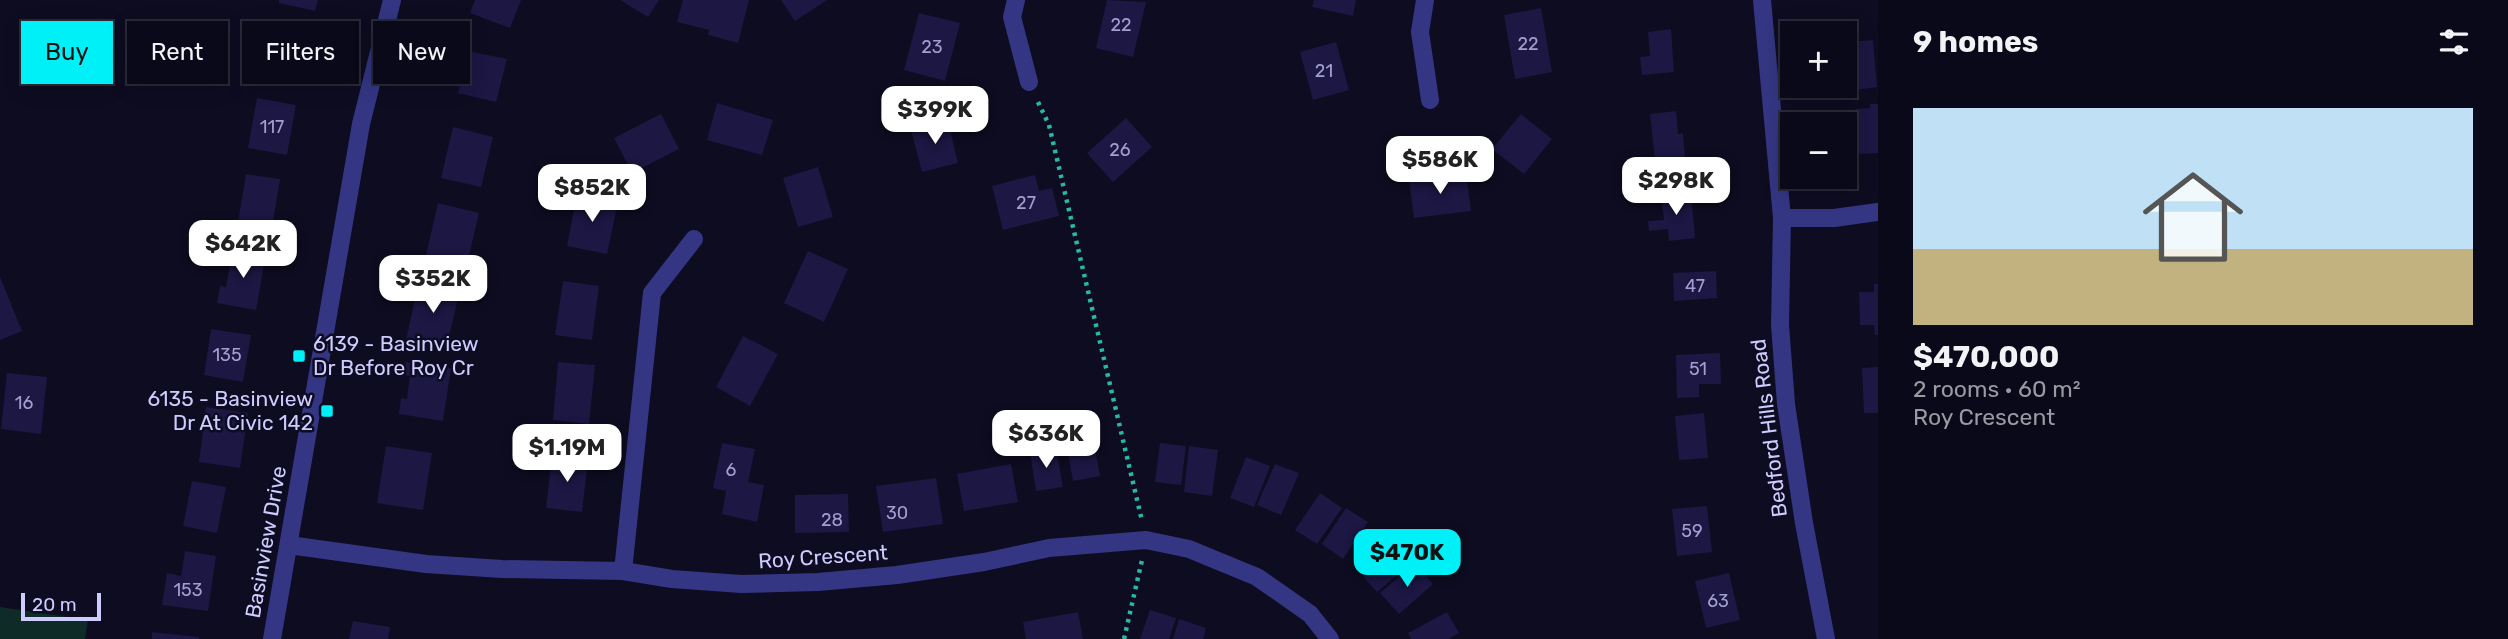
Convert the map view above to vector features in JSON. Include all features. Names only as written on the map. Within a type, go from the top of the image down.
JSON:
[{"type":"street","name":"Basinview Drive","points":[[272,639],[360,124],[392,0]]},
{"type":"street","points":[[1016,0],[1012,17],[1029,82]]},
{"type":"street","points":[[1425,0],[1420,32],[1430,100]]},
{"type":"street","name":"Bedford Hills Road","points":[[1762,0],[1782,218],[1780,325],[1786,404],[1804,523],[1826,639]]},
{"type":"street","points":[[1782,218],[1834,218],[1878,212]]},
{"type":"street","points":[[624,571],[652,293],[694,239]]},
{"type":"street","name":"Roy Crescent","points":[[289,545],[426,564],[502,569],[624,571],[672,579],[741,584],[818,582],[897,575],[972,564],[1049,548],[1146,540],[1189,550],[1257,577],[1310,614],[1330,639]]},
{"type":"path","points":[[1029,82],[1049,125],[1146,540],[1124,639]]},
{"type":"green space","points":[[0,607],[88,620],[85,639],[0,639]]},
{"type":"building","points":[[279,0],[318,0],[315,11],[279,3]]},
{"type":"building","points":[[475,0],[521,0],[510,28],[470,13]]},
{"type":"building","points":[[620,0],[659,0],[648,17]]},
{"type":"building","points":[[683,0],[749,0],[738,43],[708,35],[709,30],[677,22]]},
{"type":"building","points":[[781,0],[827,0],[795,21]]},
{"type":"building","points":[[1107,0],[1146,2],[1133,57],[1096,48]]},
{"type":"building","points":[[1314,0],[1356,0],[1353,16],[1312,7]]},
{"type":"building","points":[[1541,8],[1552,72],[1515,79],[1504,15]]},
{"type":"building","points":[[919,13],[960,23],[945,81],[904,70]]},
{"type":"building","points":[[1671,29],[1674,72],[1642,75],[1640,57],[1650,56],[1648,32]]},
{"type":"building","points":[[1873,40],[1877,87],[1857,90],[1857,41]]},
{"type":"building","points":[[1336,42],[1349,90],[1313,100],[1300,52]]},
{"type":"building","points":[[470,51],[507,59],[496,102],[458,93],[460,84],[470,84]]},
{"type":"building","points":[[257,98],[296,105],[287,155],[248,148]]},
{"type":"building","points":[[717,103],[773,120],[762,155],[707,140]]},
{"type":"building","points":[[1870,104],[1878,104],[1878,153],[1858,154],[1856,109],[1870,108]]},
{"type":"building","points":[[1676,111],[1678,134],[1683,133],[1685,158],[1655,161],[1650,114]]},
{"type":"building","points":[[661,114],[679,149],[632,173],[614,138]]},
{"type":"building","points":[[1521,114],[1552,139],[1524,174],[1492,149]]},
{"type":"building","points":[[1126,118],[1152,147],[1113,182],[1087,153]]},
{"type":"building","points":[[948,121],[958,163],[922,172],[911,130]]},
{"type":"building","points":[[453,127],[493,137],[481,187],[441,178]]},
{"type":"building","points":[[818,167],[833,217],[798,227],[783,178]]},
{"type":"building","points":[[1466,173],[1471,211],[1414,218],[1409,180]]},
{"type":"building","points":[[246,174],[280,179],[271,233],[237,228]]},
{"type":"building","points":[[1035,175],[1039,191],[1052,188],[1059,216],[1003,230],[992,186]]},
{"type":"building","points":[[1691,192],[1695,238],[1669,241],[1668,229],[1649,231],[1648,221],[1664,220],[1661,195]]},
{"type":"building","points":[[577,194],[618,202],[607,254],[567,246]]},
{"type":"building","points":[[438,203],[479,213],[467,264],[426,255]]},
{"type":"building","points":[[233,248],[266,254],[256,310],[217,303],[220,286],[226,287]]},
{"type":"building","points":[[808,251],[848,269],[824,322],[784,303]]},
{"type":"building","points":[[1716,271],[1717,298],[1674,301],[1673,273]]},
{"type":"building","points":[[0,277],[22,331],[0,340]]},
{"type":"building","points":[[419,281],[460,290],[446,349],[406,340]]},
{"type":"building","points":[[563,281],[599,286],[592,340],[555,335]]},
{"type":"building","points":[[1874,284],[1878,284],[1878,335],[1875,335],[1874,325],[1860,325],[1859,292],[1874,292]]},
{"type":"building","points":[[211,329],[251,335],[243,382],[204,375]]},
{"type":"building","points":[[743,336],[778,354],[750,406],[716,387]]},
{"type":"building","points":[[1720,353],[1721,384],[1699,384],[1699,397],[1677,398],[1676,355]]},
{"type":"building","points":[[406,362],[451,368],[443,421],[399,414],[401,398],[407,399],[410,376],[404,375]]},
{"type":"building","points":[[558,362],[595,365],[589,424],[553,420]]},
{"type":"building","points":[[1878,367],[1878,413],[1864,413],[1862,368]]},
{"type":"building","points":[[7,373],[47,377],[41,434],[1,429]]},
{"type":"building","points":[[206,407],[248,413],[240,468],[199,462]]},
{"type":"building","points":[[1704,413],[1708,458],[1679,460],[1675,416]]},
{"type":"building","points":[[1093,438],[1100,476],[1073,481],[1066,443]]},
{"type":"building","points":[[722,443],[755,449],[748,482],[764,485],[757,522],[722,514],[726,491],[713,488]]},
{"type":"building","points":[[1160,443],[1186,446],[1181,485],[1155,482]]},
{"type":"building","points":[[386,446],[432,453],[423,510],[377,503]]},
{"type":"building","points":[[1189,446],[1218,450],[1212,496],[1184,492]]},
{"type":"building","points":[[1056,448],[1063,487],[1036,491],[1030,452]]},
{"type":"building","points":[[552,456],[588,460],[582,512],[546,508]]},
{"type":"building","points":[[1246,457],[1270,466],[1254,507],[1230,498]]},
{"type":"building","points":[[1011,464],[1018,502],[964,511],[957,474]]},
{"type":"building","points":[[1275,464],[1299,473],[1281,515],[1257,505]]},
{"type":"building","points":[[936,478],[943,524],[883,532],[876,486]]},
{"type":"building","points":[[192,481],[226,487],[217,533],[183,526]]},
{"type":"building","points":[[1320,493],[1342,508],[1317,544],[1295,530]]},
{"type":"building","points":[[848,494],[849,532],[795,533],[795,495]]},
{"type":"building","points":[[1707,506],[1712,552],[1677,556],[1672,509]]},
{"type":"building","points":[[1346,508],[1368,522],[1343,559],[1322,544]]},
{"type":"building","points":[[1392,544],[1410,564],[1377,592],[1359,572]]},
{"type":"building","points":[[185,551],[216,556],[208,611],[162,605],[167,573],[181,576]]},
{"type":"building","points":[[1415,563],[1433,584],[1399,614],[1380,593]]},
{"type":"building","points":[[1729,573],[1740,620],[1706,628],[1695,581]]},
{"type":"building","points":[[1150,610],[1176,618],[1169,639],[1140,639]]},
{"type":"building","points":[[1078,612],[1083,639],[1026,639],[1023,622]]},
{"type":"building","points":[[1447,612],[1459,633],[1449,639],[1411,639],[1408,633]]},
{"type":"building","points":[[1179,619],[1206,628],[1203,639],[1173,639]]},
{"type":"building","points":[[353,621],[390,627],[388,639],[349,639]]},
{"type":"building","points":[[152,632],[199,637],[199,639],[152,639]]},
{"type":"place","name":"6139 - Basinview Dr Before Roy Cr","points":[[299,356]]},
{"type":"place","name":"6135 - Basinview Dr At Civic 142","points":[[327,411]]}]
